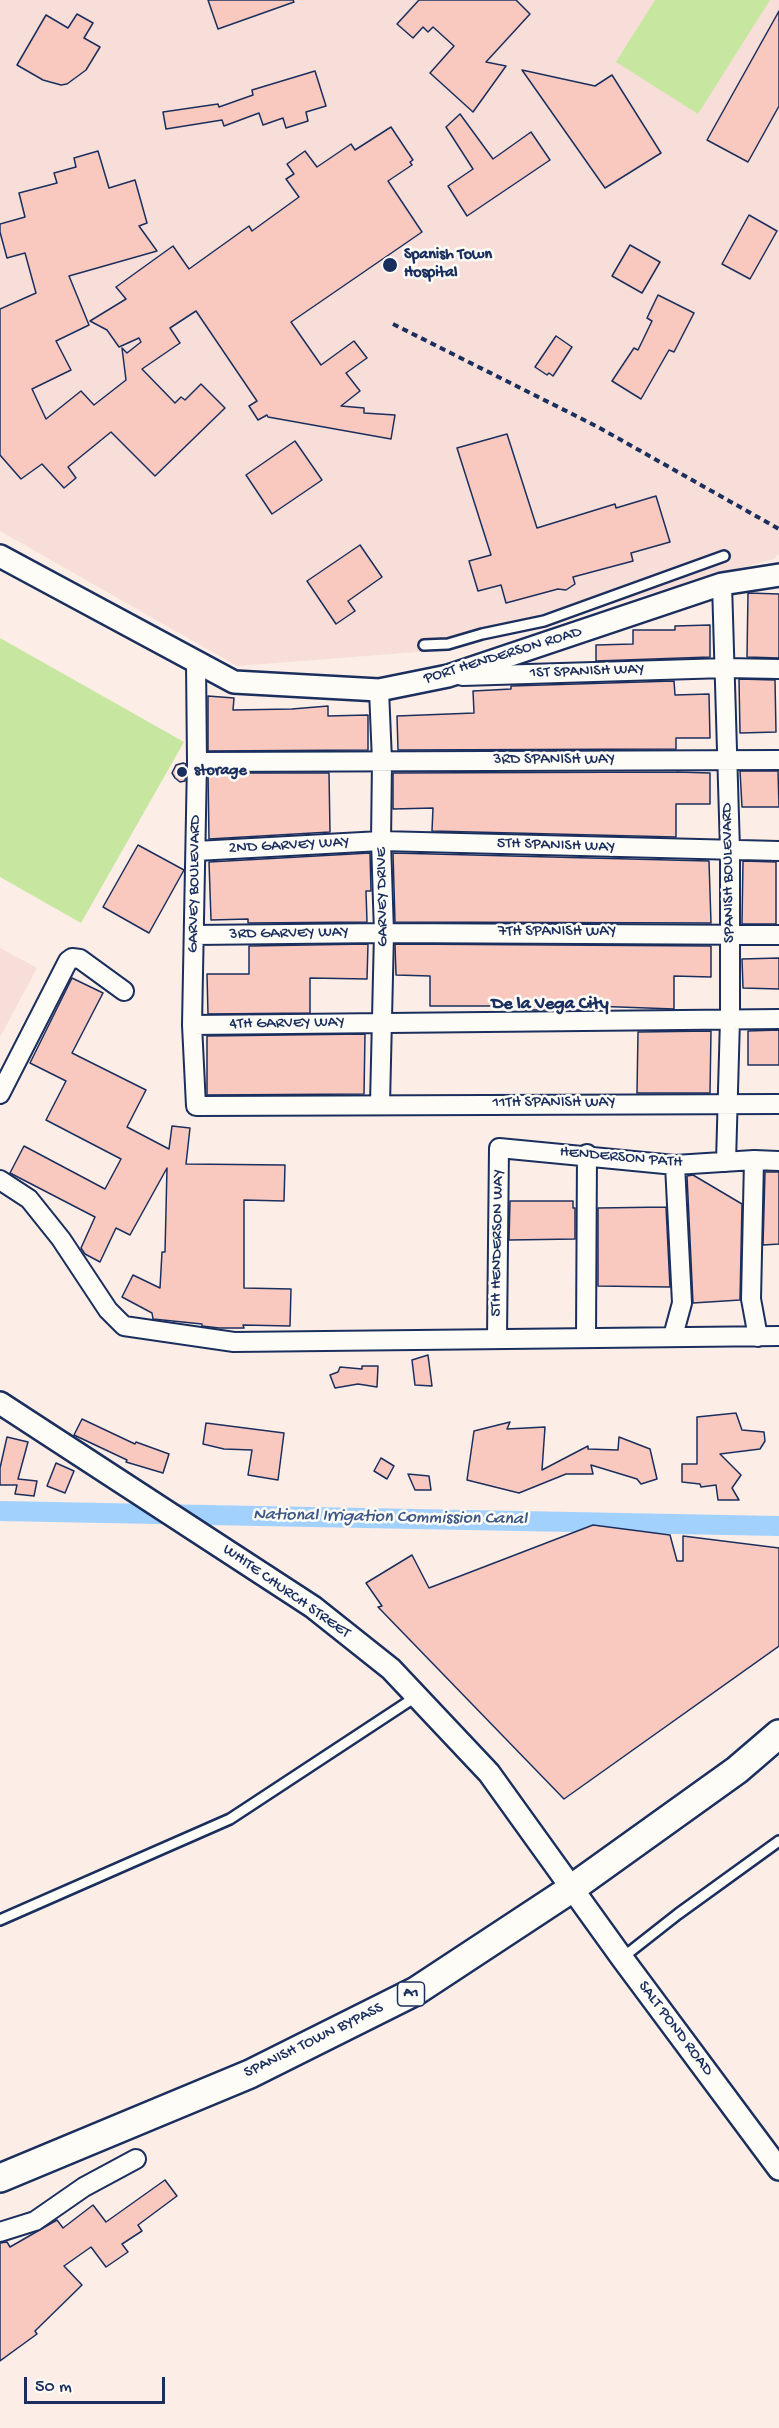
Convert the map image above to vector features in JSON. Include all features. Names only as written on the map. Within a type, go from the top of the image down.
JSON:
[{"type":"main road","name":"SPANISH TOWN BYPASS","points":[[0,2178],[250,2074],[406,1996],[571,1888],[737,1770],[779,1734]]},
{"type":"street","name":"PORT HENDERSON ROAD","points":[[0,556],[234,682],[379,690],[448,676],[722,584],[779,575]]},
{"type":"street","name":"SPANISH BOULEVARD","points":[[722,584],[730,850],[730,1018],[726,1162]]},
{"type":"street","name":"GARVEY BOULEVARD","points":[[196,662],[198,762],[192,1025],[196,1106]]},
{"type":"street","name":"1ST SPANISH WAY","points":[[448,676],[726,668],[779,669]]},
{"type":"street","name":"GARVEY DRIVE","points":[[379,690],[384,933],[380,1104]]},
{"type":"street","name":"3RD SPANISH WAY","points":[[198,762],[779,760]]},
{"type":"street","name":"5TH SPANISH WAY","points":[[381,841],[779,851]]},
{"type":"street","name":"2ND GARVEY WAY","points":[[196,851],[381,841]]},
{"type":"street","name":"7TH SPANISH WAY","points":[[384,933],[779,935]]},
{"type":"street","name":"3RD GARVEY WAY","points":[[194,935],[384,933]]},
{"type":"street","points":[[0,1094],[68,961],[72,958],[80,959],[124,991]]},
{"type":"street","name":"4TH GARVEY WAY","points":[[192,1025],[779,1019]]},
{"type":"street","name":"11TH SPANISH WAY","points":[[196,1106],[779,1104]]},
{"type":"street","name":"HENDERSON PATH","points":[[499,1148],[675,1165],[754,1160],[779,1161]]},
{"type":"street","name":"5TH HENDERSON WAY","points":[[497,1338],[499,1148]]},
{"type":"street","points":[[586,1155],[586,1338]]},
{"type":"street","points":[[754,1160],[751,1299],[758,1336]]},
{"type":"street","points":[[673,1336],[682,1303],[675,1165]]},
{"type":"street","points":[[0,1180],[29,1199],[61,1239],[108,1310],[124,1326],[234,1342],[779,1336]]},
{"type":"street","name":"WHITE CHURCH STREET","points":[[0,1403],[313,1607],[391,1669],[489,1773],[571,1888]]},
{"type":"street","name":"SALT POND ROAD","points":[[571,1888],[779,2169]]},
{"type":"street","points":[[0,2232],[35,2221],[84,2187],[136,2159]]},
{"type":"lane","points":[[423,645],[448,644],[482,634],[544,621],[724,556]]},
{"type":"lane","points":[[0,1920],[230,1819],[417,1696]]},
{"type":"lane","points":[[622,1958],[678,1914],[779,1841]]},
{"type":"path","points":[[393,324],[598,427],[779,529]]},
{"type":"shaded area","name":"Spanish Town Hospital","points":[[0,0],[779,0],[779,554],[774,559],[443,650],[237,666],[0,531]]},
{"type":"shaded area","points":[[0,948],[37,968],[0,1037]]},
{"type":"green space","points":[[655,0],[770,0],[698,114],[616,62]]},
{"type":"green space","points":[[0,638],[184,742],[81,923],[0,877]]},
{"type":"building","points":[[208,0],[293,0],[294,2],[218,29]]},
{"type":"building","points":[[419,0],[516,0],[530,14],[486,62],[506,66],[473,112],[430,73],[454,46],[433,27],[428,32],[423,27],[413,38],[397,24]]},
{"type":"building","points":[[779,11],[779,106],[748,162],[707,140]]},
{"type":"building","points":[[77,14],[93,23],[84,38],[100,47],[86,70],[67,84],[61,85],[43,80],[17,65],[46,15],[68,28]]},
{"type":"building","points":[[522,70],[595,86],[612,75],[661,153],[605,188]]},
{"type":"building","points":[[315,71],[326,106],[306,112],[308,121],[286,128],[283,118],[263,125],[259,113],[224,126],[222,120],[166,129],[163,112],[218,104],[219,107],[253,95],[252,90]]},
{"type":"building","points":[[460,114],[493,159],[531,132],[550,160],[467,216],[448,186],[473,169],[446,127]]},
{"type":"building","name":"Spanish Town Hospital","points":[[391,127],[413,160],[410,162],[412,165],[388,181],[422,232],[291,322],[321,365],[354,341],[367,358],[346,373],[360,391],[341,406],[364,408],[364,413],[395,415],[391,439],[267,415],[258,420],[249,406],[257,401],[196,311],[170,328],[180,343],[142,369],[175,403],[181,397],[185,400],[201,384],[225,408],[155,476],[111,432],[68,467],[76,478],[64,488],[42,464],[21,479],[0,455],[0,309],[36,293],[25,253],[7,258],[0,232],[0,224],[25,217],[19,193],[57,183],[54,173],[76,167],[74,158],[98,151],[109,188],[135,180],[147,223],[139,226],[157,251],[69,276],[89,325],[56,341],[71,370],[32,389],[46,419],[81,391],[94,405],[126,380],[122,348],[127,353],[141,342],[139,338],[119,347],[107,330],[90,321],[126,299],[116,287],[173,246],[189,269],[249,226],[252,231],[299,197],[286,179],[294,174],[287,164],[305,151],[317,167],[351,144],[355,150]]},
{"type":"building","points":[[749,215],[777,231],[750,279],[722,264]]},
{"type":"building","points":[[630,245],[660,262],[642,293],[612,276]]},
{"type":"building","points":[[658,295],[694,313],[674,352],[669,350],[641,399],[612,381],[634,348],[638,350],[652,321],[647,318]]},
{"type":"building","points":[[556,336],[572,347],[553,376],[535,367]]},
{"type":"building","points":[[507,434],[537,528],[615,504],[616,508],[656,496],[670,542],[631,553],[633,561],[573,577],[575,584],[566,590],[558,589],[506,603],[501,585],[478,591],[469,561],[491,555],[457,448]]},
{"type":"building","points":[[295,441],[322,480],[272,514],[246,475]]},
{"type":"building","points":[[360,545],[382,577],[348,601],[355,611],[336,624],[307,581]]},
{"type":"building","points":[[748,593],[779,594],[779,658],[747,657]]},
{"type":"building","points":[[710,625],[710,657],[596,661],[596,645],[633,644],[633,630],[675,630],[675,626]]},
{"type":"building","points":[[739,679],[775,680],[776,732],[740,733]]},
{"type":"building","points":[[674,681],[675,695],[709,694],[710,738],[676,738],[676,749],[398,750],[397,716],[474,713],[473,691],[511,689],[511,686]]},
{"type":"building","points":[[208,696],[234,698],[233,710],[328,706],[328,716],[368,715],[368,750],[208,751]]},
{"type":"building","name":"storage","points":[[186,764],[185,781],[180,782],[172,773],[176,765]]},
{"type":"building","points":[[740,771],[778,771],[779,807],[742,807]]},
{"type":"building","points":[[208,773],[329,773],[330,832],[209,839]]},
{"type":"building","points":[[393,773],[710,773],[710,804],[676,804],[676,837],[432,831],[433,808],[393,809]]},
{"type":"building","points":[[138,845],[184,870],[149,933],[103,907]]},
{"type":"building","points":[[370,853],[371,891],[366,891],[367,922],[248,923],[248,919],[211,920],[209,862]]},
{"type":"building","points":[[393,853],[709,861],[711,923],[395,922]]},
{"type":"building","points":[[743,861],[776,862],[776,924],[742,924]]},
{"type":"building","points":[[368,944],[367,979],[310,978],[310,1013],[208,1014],[207,974],[249,974],[249,946]]},
{"type":"building","points":[[395,944],[711,946],[711,977],[674,976],[674,1009],[592,1006],[592,1010],[521,1010],[521,1006],[430,1006],[430,976],[396,975]]},
{"type":"building","points":[[779,958],[779,989],[743,988],[742,959]]},
{"type":"building","points":[[72,978],[103,993],[72,1053],[146,1090],[127,1127],[169,1149],[172,1126],[190,1128],[186,1164],[285,1165],[284,1201],[244,1200],[244,1288],[291,1289],[290,1326],[243,1325],[244,1328],[219,1328],[153,1319],[152,1313],[122,1297],[133,1275],[160,1288],[162,1252],[165,1252],[167,1168],[130,1235],[116,1228],[100,1262],[85,1254],[81,1248],[95,1217],[10,1173],[24,1146],[105,1189],[121,1159],[46,1120],[66,1081],[30,1063]]},
{"type":"building","points":[[779,1030],[779,1065],[748,1065],[748,1031]]},
{"type":"building","points":[[711,1031],[710,1093],[637,1093],[638,1032]]},
{"type":"building","points":[[365,1034],[364,1094],[207,1095],[207,1036]]},
{"type":"building","points":[[765,1172],[779,1172],[779,1244],[763,1245]]},
{"type":"building","points":[[693,1175],[742,1204],[740,1300],[693,1303],[687,1176]]},
{"type":"building","points":[[510,1201],[573,1201],[575,1239],[509,1240]]},
{"type":"building","points":[[666,1207],[670,1287],[598,1286],[598,1208]]},
{"type":"building","points":[[428,1355],[432,1386],[415,1385],[412,1360]]},
{"type":"building","points":[[362,1366],[378,1366],[377,1387],[358,1384],[335,1388],[330,1375],[338,1372],[340,1367],[362,1369]]},
{"type":"building","points":[[736,1413],[742,1430],[764,1432],[765,1441],[760,1449],[720,1454],[741,1475],[732,1488],[739,1500],[718,1500],[716,1485],[701,1487],[700,1484],[682,1482],[682,1464],[697,1464],[697,1417]]},
{"type":"building","points":[[82,1419],[135,1444],[136,1442],[169,1454],[163,1473],[126,1462],[127,1460],[74,1435]]},
{"type":"building","points":[[510,1422],[507,1429],[545,1427],[542,1470],[588,1446],[588,1449],[618,1450],[619,1437],[650,1449],[657,1479],[641,1484],[637,1479],[591,1465],[593,1474],[566,1474],[519,1493],[467,1480],[474,1431]]},
{"type":"building","points":[[206,1423],[284,1433],[278,1480],[248,1475],[252,1450],[224,1449],[203,1444]]},
{"type":"building","points":[[7,1437],[28,1442],[18,1479],[37,1481],[34,1496],[15,1494],[17,1485],[0,1485],[0,1468]]},
{"type":"building","points":[[381,1458],[394,1466],[387,1479],[374,1471]]},
{"type":"building","points":[[56,1463],[74,1471],[65,1493],[47,1486]]},
{"type":"building","points":[[408,1474],[429,1476],[431,1490],[415,1490]]},
{"type":"building","points":[[593,1525],[670,1535],[677,1561],[683,1561],[683,1536],[779,1548],[779,1646],[564,1799],[378,1607],[382,1606],[366,1583],[412,1555],[429,1588]]},
{"type":"building","points":[[165,2180],[177,2196],[138,2225],[142,2231],[122,2244],[128,2252],[106,2267],[91,2247],[64,2266],[82,2285],[35,2331],[37,2334],[0,2361],[0,2243],[7,2242],[10,2247],[57,2220],[63,2228],[93,2205],[106,2222]]},
{"type":"waterway","name":"National Irrigation Commission Canal","points":[[0,1511],[779,1526]]},
{"type":"place","name":"Spanish Town Hospital","points":[[390,265]]},
{"type":"place","name":"storage","points":[[182,772]]},
{"type":"district","name":"De la Vega City","points":[[550,1005]]}]
